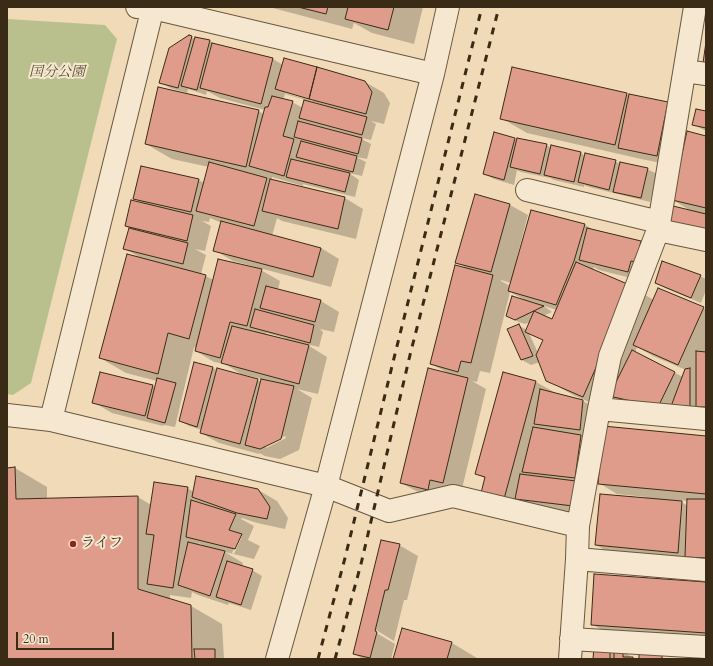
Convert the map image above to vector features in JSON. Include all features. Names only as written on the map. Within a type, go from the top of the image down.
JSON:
[{"type":"street","points":[[52,420],[148,7],[433,74]]},
{"type":"street","points":[[276,659],[326,486],[433,74],[448,7]]},
{"type":"street","points":[[696,7],[658,226],[610,356],[598,409],[578,526],[571,649],[706,647]]},
{"type":"street","points":[[685,71],[706,74]]},
{"type":"street","points":[[527,190],[706,240]]},
{"type":"street","points":[[598,409],[706,419]]},
{"type":"street","points":[[7,416],[52,420],[326,486],[389,511],[453,496],[578,526]]},
{"type":"street","points":[[577,559],[706,570]]},
{"type":"green space","name":"国分公園","points":[[7,19],[105,25],[117,39],[31,383],[13,395],[7,394]]},
{"type":"building","points":[[298,7],[328,7],[326,14]]},
{"type":"building","points":[[348,7],[394,7],[388,30],[345,19]]},
{"type":"building","points":[[189,35],[192,36],[178,88],[159,83],[169,48]]},
{"type":"building","points":[[195,37],[210,40],[197,90],[181,86]]},
{"type":"building","points":[[706,42],[706,63],[703,63]]},
{"type":"building","points":[[212,43],[273,58],[261,104],[200,88]]},
{"type":"building","points":[[284,58],[317,67],[309,99],[275,89]]},
{"type":"building","points":[[317,67],[365,81],[372,92],[366,114],[309,99]]},
{"type":"building","points":[[512,67],[627,93],[615,145],[500,119]]},
{"type":"building","points":[[158,87],[259,110],[246,167],[145,144]]},
{"type":"building","points":[[629,94],[668,102],[657,156],[618,148]]},
{"type":"building","points":[[272,96],[293,101],[283,136],[294,139],[284,176],[249,166],[265,107],[268,107]]},
{"type":"building","points":[[304,100],[367,117],[362,135],[299,118]]},
{"type":"building","points":[[696,109],[706,111],[706,128],[692,125]]},
{"type":"building","points":[[298,121],[362,138],[358,154],[294,137]]},
{"type":"building","points":[[687,131],[706,136],[706,208],[672,200]]},
{"type":"building","points":[[494,132],[515,138],[504,180],[483,174]]},
{"type":"building","points":[[517,138],[547,144],[540,174],[510,167]]},
{"type":"building","points":[[301,141],[357,156],[353,172],[296,157]]},
{"type":"building","points":[[551,145],[581,152],[574,182],[544,175]]},
{"type":"building","points":[[585,153],[616,160],[609,190],[578,182]]},
{"type":"building","points":[[291,159],[350,173],[345,192],[286,177]]},
{"type":"building","points":[[209,162],[267,178],[254,226],[196,211]]},
{"type":"building","points":[[620,162],[648,168],[641,198],[613,192]]},
{"type":"building","points":[[141,166],[199,179],[191,212],[133,199]]},
{"type":"building","points":[[270,179],[345,197],[338,229],[262,211]]},
{"type":"building","points":[[475,194],[510,204],[491,272],[455,263]]},
{"type":"building","points":[[131,200],[193,215],[187,241],[125,226]]},
{"type":"building","points":[[673,206],[706,214],[706,234],[669,225]]},
{"type":"building","points":[[531,210],[585,224],[574,261],[556,305],[508,291]]},
{"type":"building","points":[[221,221],[321,248],[313,277],[213,251]]},
{"type":"building","points":[[129,228],[188,243],[183,264],[123,249]]},
{"type":"building","points":[[587,228],[641,241],[636,262],[631,261],[628,272],[579,260]]},
{"type":"building","points":[[127,254],[206,275],[189,339],[168,333],[158,374],[99,358]]},
{"type":"building","points":[[218,259],[262,269],[247,326],[230,322],[220,358],[195,351]]},
{"type":"building","points":[[662,261],[701,275],[691,298],[655,283]]},
{"type":"building","points":[[576,262],[632,286],[583,397],[546,381],[536,355],[543,340],[525,332],[534,311],[552,319]]},
{"type":"building","points":[[455,265],[493,275],[471,363],[461,361],[458,372],[430,364]]},
{"type":"building","points":[[266,286],[321,300],[315,322],[260,308]]},
{"type":"building","points":[[658,288],[704,307],[678,365],[633,345]]},
{"type":"building","points":[[512,296],[544,306],[515,320],[506,316]]},
{"type":"building","points":[[255,309],[314,325],[310,343],[250,327]]},
{"type":"building","points":[[519,324],[533,356],[521,360],[507,329]]},
{"type":"building","points":[[232,326],[309,345],[299,384],[221,363]]},
{"type":"building","points":[[632,350],[675,372],[658,407],[609,396]]},
{"type":"building","points":[[696,351],[706,352],[706,407],[696,407]]},
{"type":"building","points":[[194,362],[213,367],[197,427],[179,421]]},
{"type":"building","points":[[217,368],[258,379],[240,444],[200,433]]},
{"type":"building","points":[[428,368],[468,378],[443,483],[430,480],[428,490],[400,483]]},
{"type":"building","points":[[690,368],[690,409],[670,409],[685,369]]},
{"type":"building","points":[[100,372],[153,385],[145,416],[92,403]]},
{"type":"building","points":[[503,372],[536,381],[504,499],[481,493],[485,477],[475,474]]},
{"type":"building","points":[[157,378],[176,383],[165,423],[147,418]]},
{"type":"building","points":[[261,379],[294,386],[281,439],[260,449],[245,445]]},
{"type":"building","points":[[540,389],[583,400],[580,430],[534,424]]},
{"type":"building","points":[[603,426],[706,436],[706,494],[598,484]]},
{"type":"building","points":[[533,427],[581,435],[575,478],[522,472]]},
{"type":"building","name":"ライフ","points":[[15,467],[16,499],[138,496],[138,589],[191,605],[192,659],[7,659],[7,468]]},
{"type":"building","points":[[520,474],[576,481],[573,506],[515,499]]},
{"type":"building","points":[[196,476],[258,489],[270,507],[267,519],[237,513],[192,497]]},
{"type":"building","points":[[154,482],[188,487],[173,588],[147,584],[154,535],[146,534]]},
{"type":"building","points":[[600,494],[682,501],[678,553],[595,545]]},
{"type":"building","points":[[687,499],[706,499],[706,558],[685,557]]},
{"type":"building","points":[[191,500],[236,514],[229,530],[242,534],[235,549],[186,537]]},
{"type":"building","points":[[381,540],[400,544],[388,590],[385,590],[375,631],[377,632],[370,658],[353,654]]},
{"type":"building","points":[[188,542],[225,551],[210,596],[178,585]]},
{"type":"building","points":[[227,561],[253,569],[241,605],[216,597]]},
{"type":"building","points":[[594,574],[706,582],[706,633],[591,625]]},
{"type":"building","points":[[402,628],[452,642],[447,659],[393,659]]},
{"type":"building","points":[[594,647],[610,649],[610,659],[593,659]]},
{"type":"building","points":[[194,649],[215,649],[215,659],[195,659]]},
{"type":"building","points":[[614,650],[623,650],[623,657],[633,657],[633,659],[614,659]]},
{"type":"building","points":[[639,654],[662,655],[662,659],[639,659]]},
{"type":"railway","points":[[318,659],[345,558],[482,7]]},
{"type":"railway","points":[[335,659],[361,564],[410,355],[499,7]]},
{"type":"place","name":"ライフ","points":[[73,544]]}]
